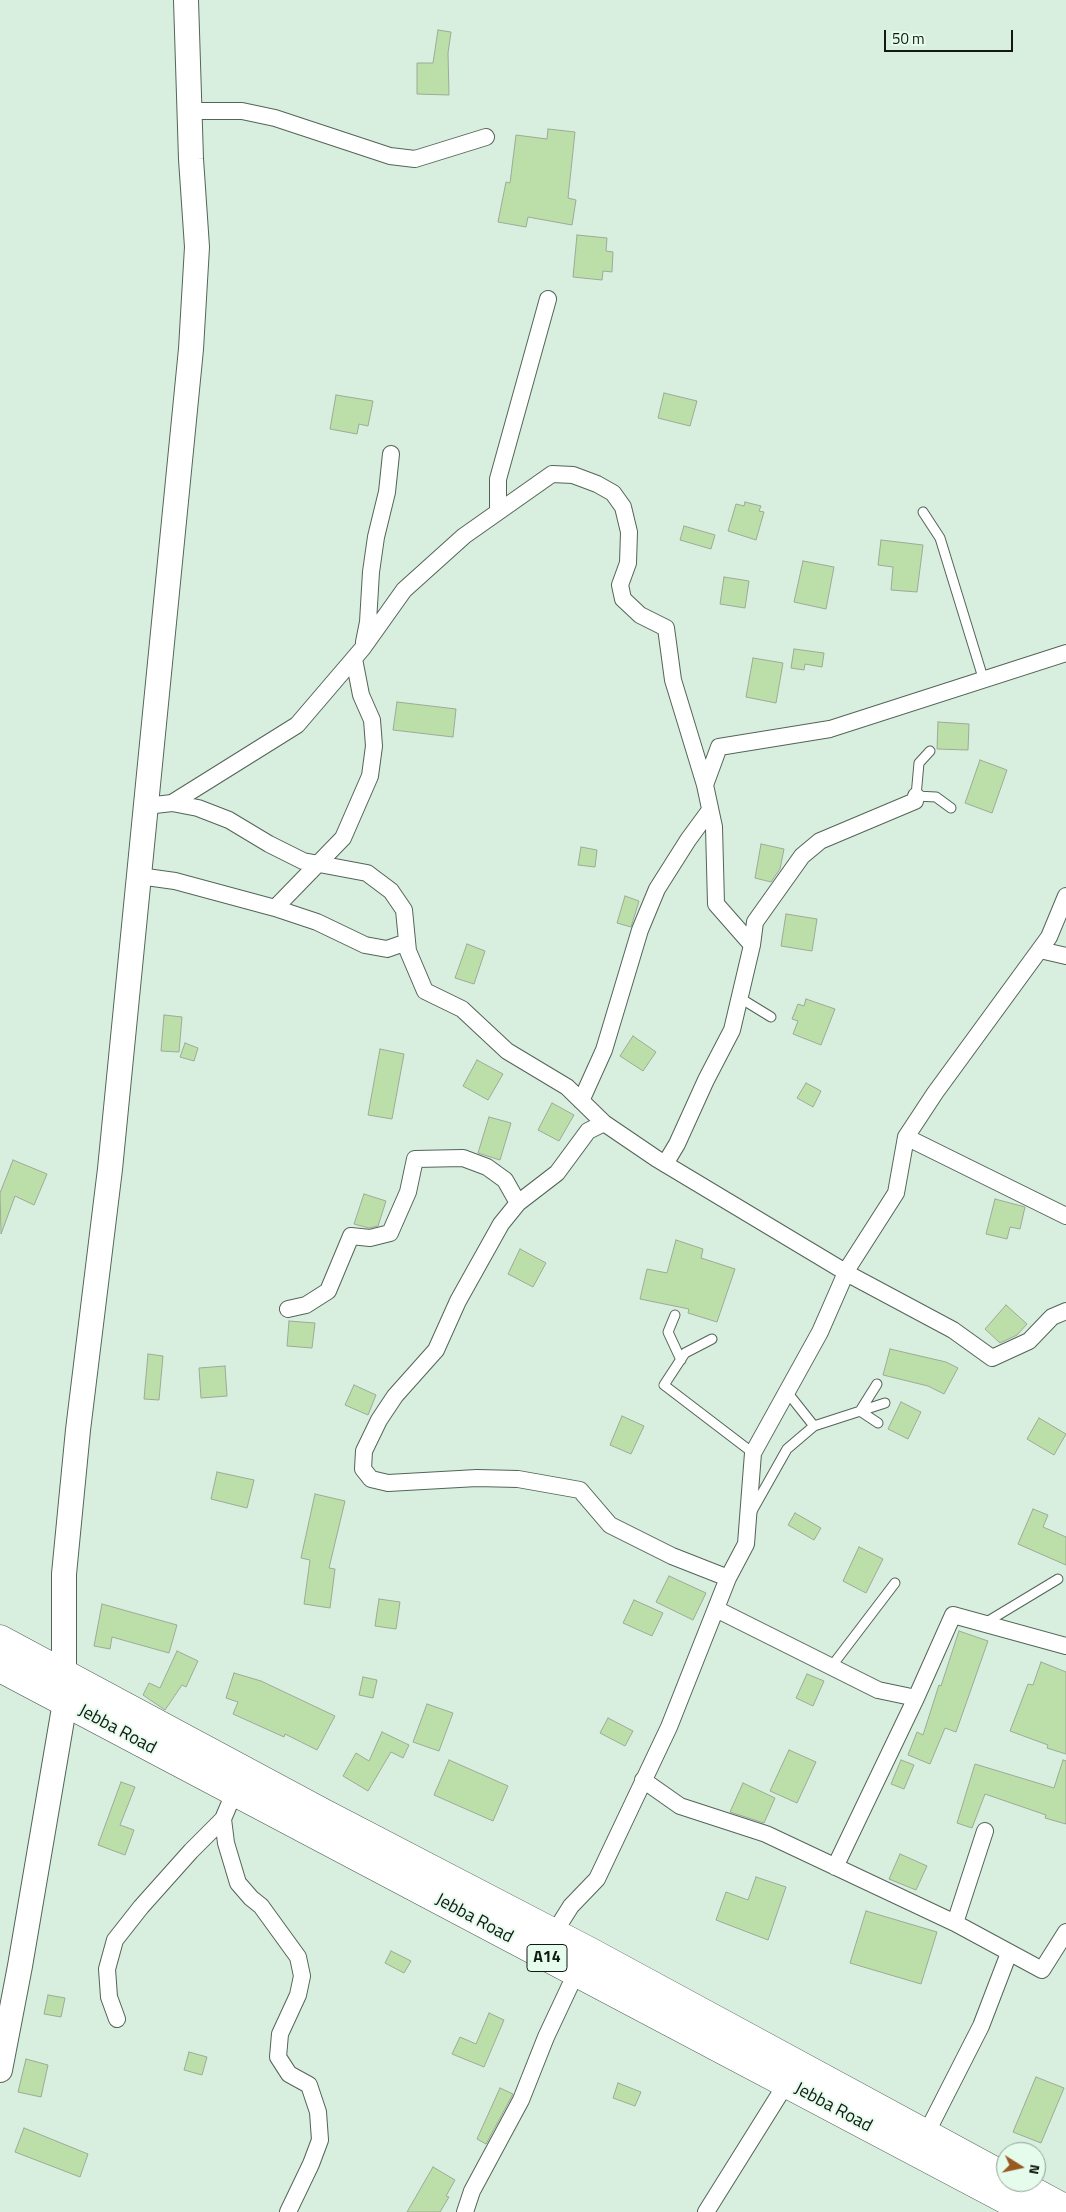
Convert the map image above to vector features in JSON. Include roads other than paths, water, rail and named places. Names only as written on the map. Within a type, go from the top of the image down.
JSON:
[{"type":"highway","points":[[0,1639],[322,1812],[554,1933],[996,2172]]},
{"type":"highway","name":"Jebba Road","points":[[0,1668],[1029,2212]]},
{"type":"highway","points":[[1035,2192],[1066,2209]]},
{"type":"street","points":[[64,1675],[65,1564],[78,1430],[110,1169],[191,349],[197,247],[189,111],[186,0]]},
{"type":"street","points":[[189,111],[242,111],[275,118],[390,156],[415,159],[486,137]]},
{"type":"street","points":[[498,512],[500,472],[548,298]]},
{"type":"street","points":[[275,908],[343,838],[370,776],[374,746],[372,720],[361,695],[358,654],[368,622],[372,563],[387,492],[391,454]]},
{"type":"street","points":[[172,803],[297,725],[358,654],[404,590],[464,536],[552,474],[573,474],[613,493],[623,507],[628,532],[628,563],[620,585],[622,599],[640,615],[666,628],[673,680],[705,785],[714,828],[716,904],[752,945]]},
{"type":"street","points":[[705,785],[719,747],[830,729],[984,681],[1066,653]]},
{"type":"street","points":[[665,1164],[677,1144],[706,1080],[732,1030],[752,945],[755,922],[802,856],[820,841],[915,801],[916,796]]},
{"type":"street","points":[[146,806],[172,803],[198,808],[229,820],[302,861],[367,874],[391,891],[404,910],[408,951],[424,991],[462,1009],[506,1051],[567,1088],[604,1123],[665,1164],[846,1273],[953,1330],[992,1358],[1029,1341],[1052,1317],[1066,1311]]},
{"type":"street","points":[[581,1101],[604,1050],[640,930],[657,889],[688,840],[710,810]]},
{"type":"street","points":[[139,876],[175,881],[275,908],[317,922],[365,945],[387,949],[407,942]]},
{"type":"street","points":[[554,1933],[571,1906],[597,1879],[642,1780],[669,1727],[728,1578],[746,1544],[753,1453],[820,1332],[846,1273],[896,1193],[906,1137],[935,1093],[1049,937],[1066,896]]},
{"type":"street","points":[[1040,950],[1066,956]]},
{"type":"street","points":[[604,1123],[588,1131],[557,1173],[518,1203],[496,1233],[458,1301],[436,1350],[395,1396],[379,1420],[364,1451],[363,1469],[371,1479],[388,1483],[477,1478],[518,1479],[580,1490],[610,1526],[672,1556],[728,1578]]},
{"type":"street","points":[[906,1137],[1066,1216]]},
{"type":"street","points":[[288,1309],[306,1305],[328,1291],[351,1236],[370,1238],[390,1233],[408,1192],[415,1158],[463,1158],[487,1167],[505,1180],[518,1203]]},
{"type":"street","points":[[716,1609],[878,1690],[916,1698]]},
{"type":"street","points":[[835,1867],[916,1698],[953,1615],[1066,1646]]},
{"type":"street","points":[[0,2070],[66,1702]]},
{"type":"street","points":[[642,1780],[680,1806],[766,1834],[955,1923],[1042,1970],[1066,1932]]},
{"type":"street","points":[[118,2018],[109,1997],[107,1969],[115,1940],[124,1926],[147,1900],[224,1819],[234,1793]]},
{"type":"street","points":[[224,1819],[226,1843],[238,1883],[261,1906],[298,1957],[302,1976],[298,1995],[280,2034],[278,2057],[289,2074],[309,2085],[318,2112],[320,2140],[288,2212]]},
{"type":"street","points":[[955,1923],[985,1832]]},
{"type":"street","points":[[926,2134],[981,2026],[1009,1952]]},
{"type":"street","points":[[465,2212],[472,2191],[521,2100],[546,2037],[576,1973]]},
{"type":"street","points":[[706,2212],[786,2084]]},
{"type":"lane","points":[[923,512],[940,538],[984,681]]},
{"type":"lane","points":[[930,751],[919,762],[916,796],[936,797],[951,808]]},
{"type":"lane","points":[[740,998],[771,1016]]},
{"type":"lane","points":[[675,1316],[668,1332],[681,1360]]},
{"type":"lane","points":[[712,1339],[686,1354],[664,1385],[753,1453]]},
{"type":"lane","points":[[860,1411],[878,1384]]},
{"type":"lane","points":[[787,1392],[814,1426]]},
{"type":"lane","points":[[748,1519],[786,1449],[814,1426],[885,1403]]},
{"type":"lane","points":[[860,1411],[878,1423]]},
{"type":"lane","points":[[984,1623],[1058,1579]]},
{"type":"lane","points":[[831,1667],[895,1583]]}]
